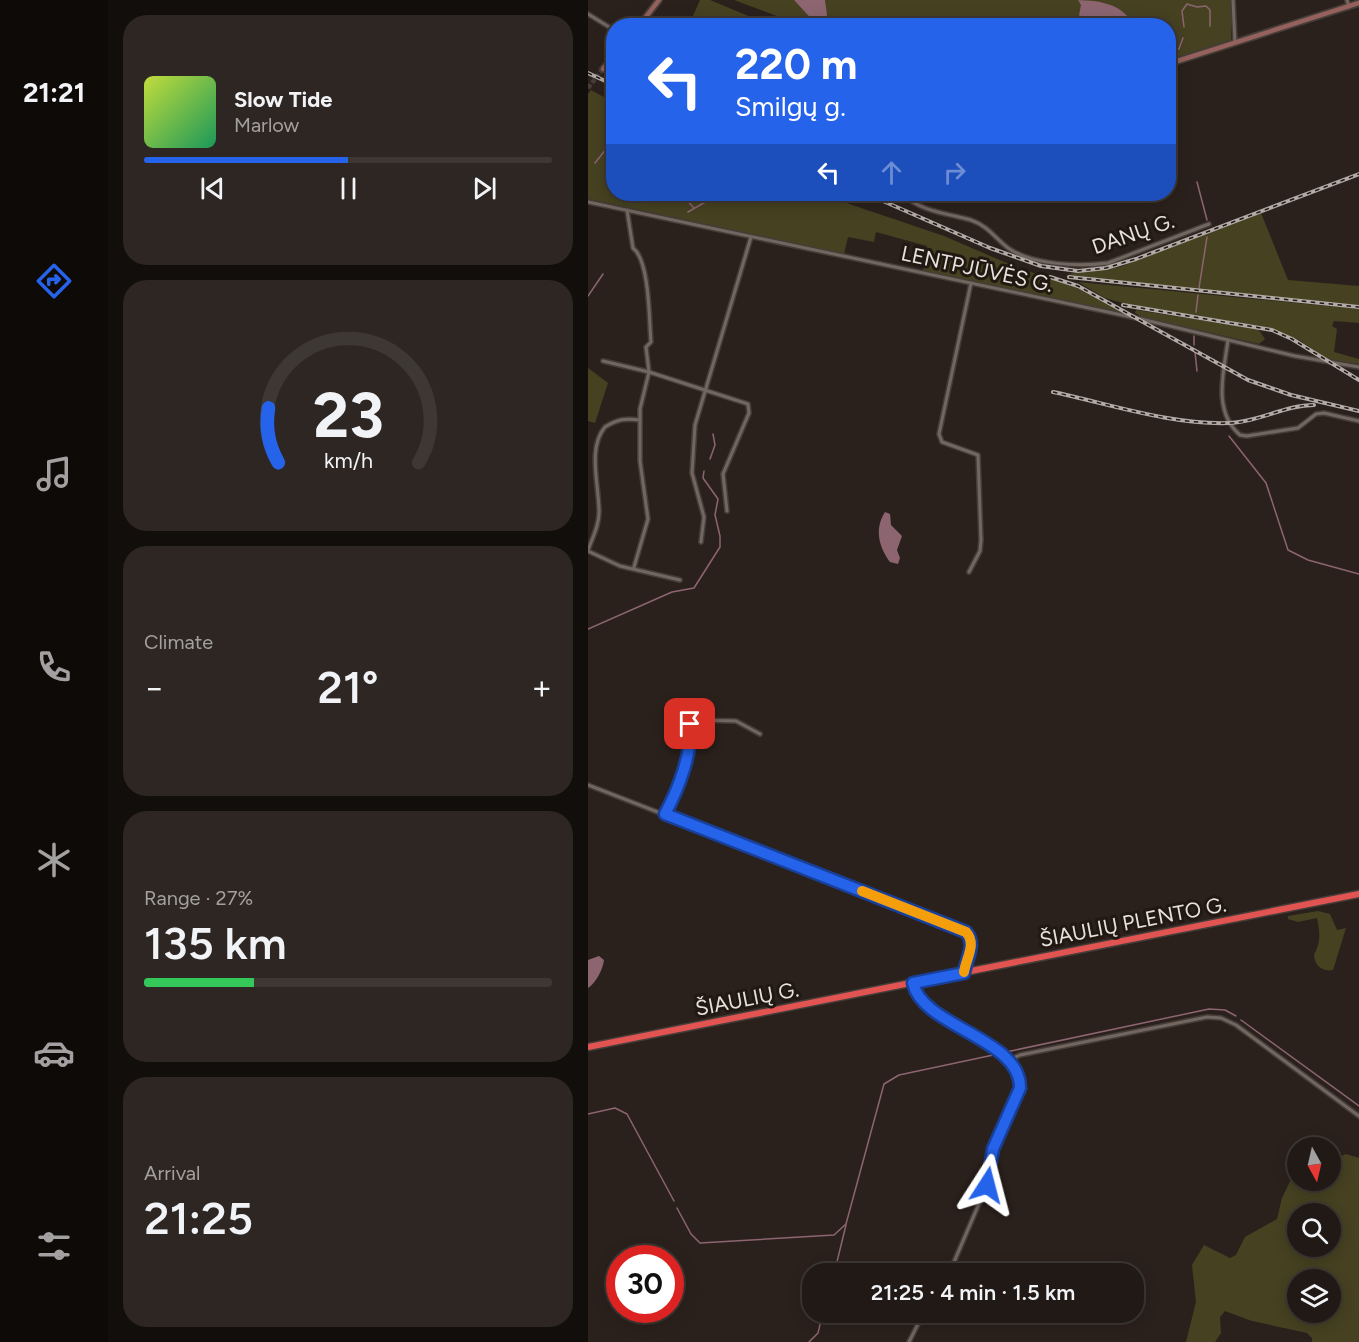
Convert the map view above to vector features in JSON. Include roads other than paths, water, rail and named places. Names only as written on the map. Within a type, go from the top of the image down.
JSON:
[{"type":"highway","name":"ŠIAULIŲ PLENTO G.","points":[[913,983],[1359,894]]},
{"type":"highway","name":"ŠIAULIŲ G.","points":[[588,1047],[913,983]]},
{"type":"main road","points":[[645,18],[659,0]]},
{"type":"main road","points":[[1176,61],[1359,3]]},
{"type":"main road","points":[[603,69],[606,65]]},
{"type":"street","points":[[1233,0],[1235,43]]},
{"type":"street","points":[[1347,0],[1349,7]]},
{"type":"street","points":[[588,14],[606,25]]},
{"type":"street","name":"DANŲ G.","points":[[917,201],[939,212],[983,225],[1009,249],[1033,258],[1062,264],[1091,266],[1108,263],[1209,224]]},
{"type":"street","name":"LENTPJŪVĖS G.","points":[[588,202],[971,283],[1294,356],[1359,367]]},
{"type":"street","points":[[627,210],[633,248],[638,252],[647,279],[646,294],[651,342],[646,347],[645,355],[649,372],[642,394],[640,420],[640,480],[648,519],[634,567]]},
{"type":"street","points":[[700,542],[704,517],[694,483],[692,462],[695,425],[751,237]]},
{"type":"street","points":[[969,572],[980,551],[981,540],[978,455],[942,441],[939,434],[971,283]]},
{"type":"street","points":[[1228,340],[1221,393],[1225,412],[1240,435],[1247,436],[1298,428],[1316,414],[1323,413],[1359,421]]},
{"type":"street","points":[[603,361],[649,372],[745,401],[750,408],[723,474],[727,511]]},
{"type":"street","points":[[591,444],[598,432],[616,420],[640,420]]},
{"type":"street","points":[[590,465],[599,508],[596,531],[588,551],[620,566],[634,567],[680,580]]},
{"type":"street","points":[[665,814],[678,783],[690,743],[690,724],[694,720],[736,721],[760,734]]},
{"type":"street","points":[[588,785],[966,932],[970,936],[971,948],[964,973]]},
{"type":"street","points":[[913,983],[919,1000],[968,1034],[1000,1049],[1020,1078],[1020,1088],[993,1149],[987,1185],[953,1263]]},
{"type":"street","points":[[1007,1061],[1020,1055],[1208,1017],[1221,1018],[1236,1025],[1359,1116]]},
{"type":"street","points":[[909,1342],[918,1323]]},
{"type":"waterway","points":[[1184,27],[1182,11],[1187,4],[1197,7],[1206,6],[1210,10],[1210,26]]},
{"type":"waterway","points":[[1176,50],[1179,49],[1183,38]]},
{"type":"waterway","points":[[595,163],[606,149]]},
{"type":"waterway","points":[[1197,182],[1207,220]]},
{"type":"waterway","points":[[688,201],[694,208]]},
{"type":"waterway","points":[[688,212],[707,201]]},
{"type":"waterway","points":[[1199,288],[1207,237]]},
{"type":"waterway","points":[[588,296],[603,274]]},
{"type":"waterway","points":[[1196,312],[1198,295]]},
{"type":"waterway","points":[[1194,336],[1194,345]]},
{"type":"waterway","points":[[1195,352],[1197,371]]},
{"type":"waterway","points":[[710,459],[715,445],[713,434]]},
{"type":"waterway","points":[[1229,436],[1266,483],[1288,550],[1308,560],[1359,574]]},
{"type":"waterway","points":[[588,629],[672,592],[694,588],[720,547],[715,515],[718,499],[703,478],[704,471]]},
{"type":"waterway","points":[[1006,1052],[1209,1009],[1225,1010],[1236,1016]]},
{"type":"waterway","points":[[1241,1020],[1359,1106]]},
{"type":"waterway","points":[[677,1208],[691,1234],[700,1243],[834,1235],[846,1224],[884,1084],[899,1075],[998,1054]]},
{"type":"waterway","points":[[588,1114],[615,1108],[627,1114],[674,1201]]},
{"type":"waterway","points":[[837,1263],[846,1225]]},
{"type":"waterway","points":[[809,1342],[818,1333],[820,1323]]},
{"type":"tunnel","points":[[588,88],[603,69]]},
{"type":"railway","points":[[588,73],[606,81]]},
{"type":"railway","points":[[883,201],[990,248],[1041,266],[1078,271],[1106,268],[1136,259],[1359,174]]},
{"type":"railway","points":[[1050,277],[1078,286],[1248,380],[1291,395],[1359,411]]},
{"type":"railway","points":[[1069,277],[1359,307]]},
{"type":"railway","points":[[1123,305],[1272,330],[1292,339],[1359,380]]},
{"type":"railway","points":[[1053,392],[1141,413],[1207,423],[1240,422],[1314,405]]}]
